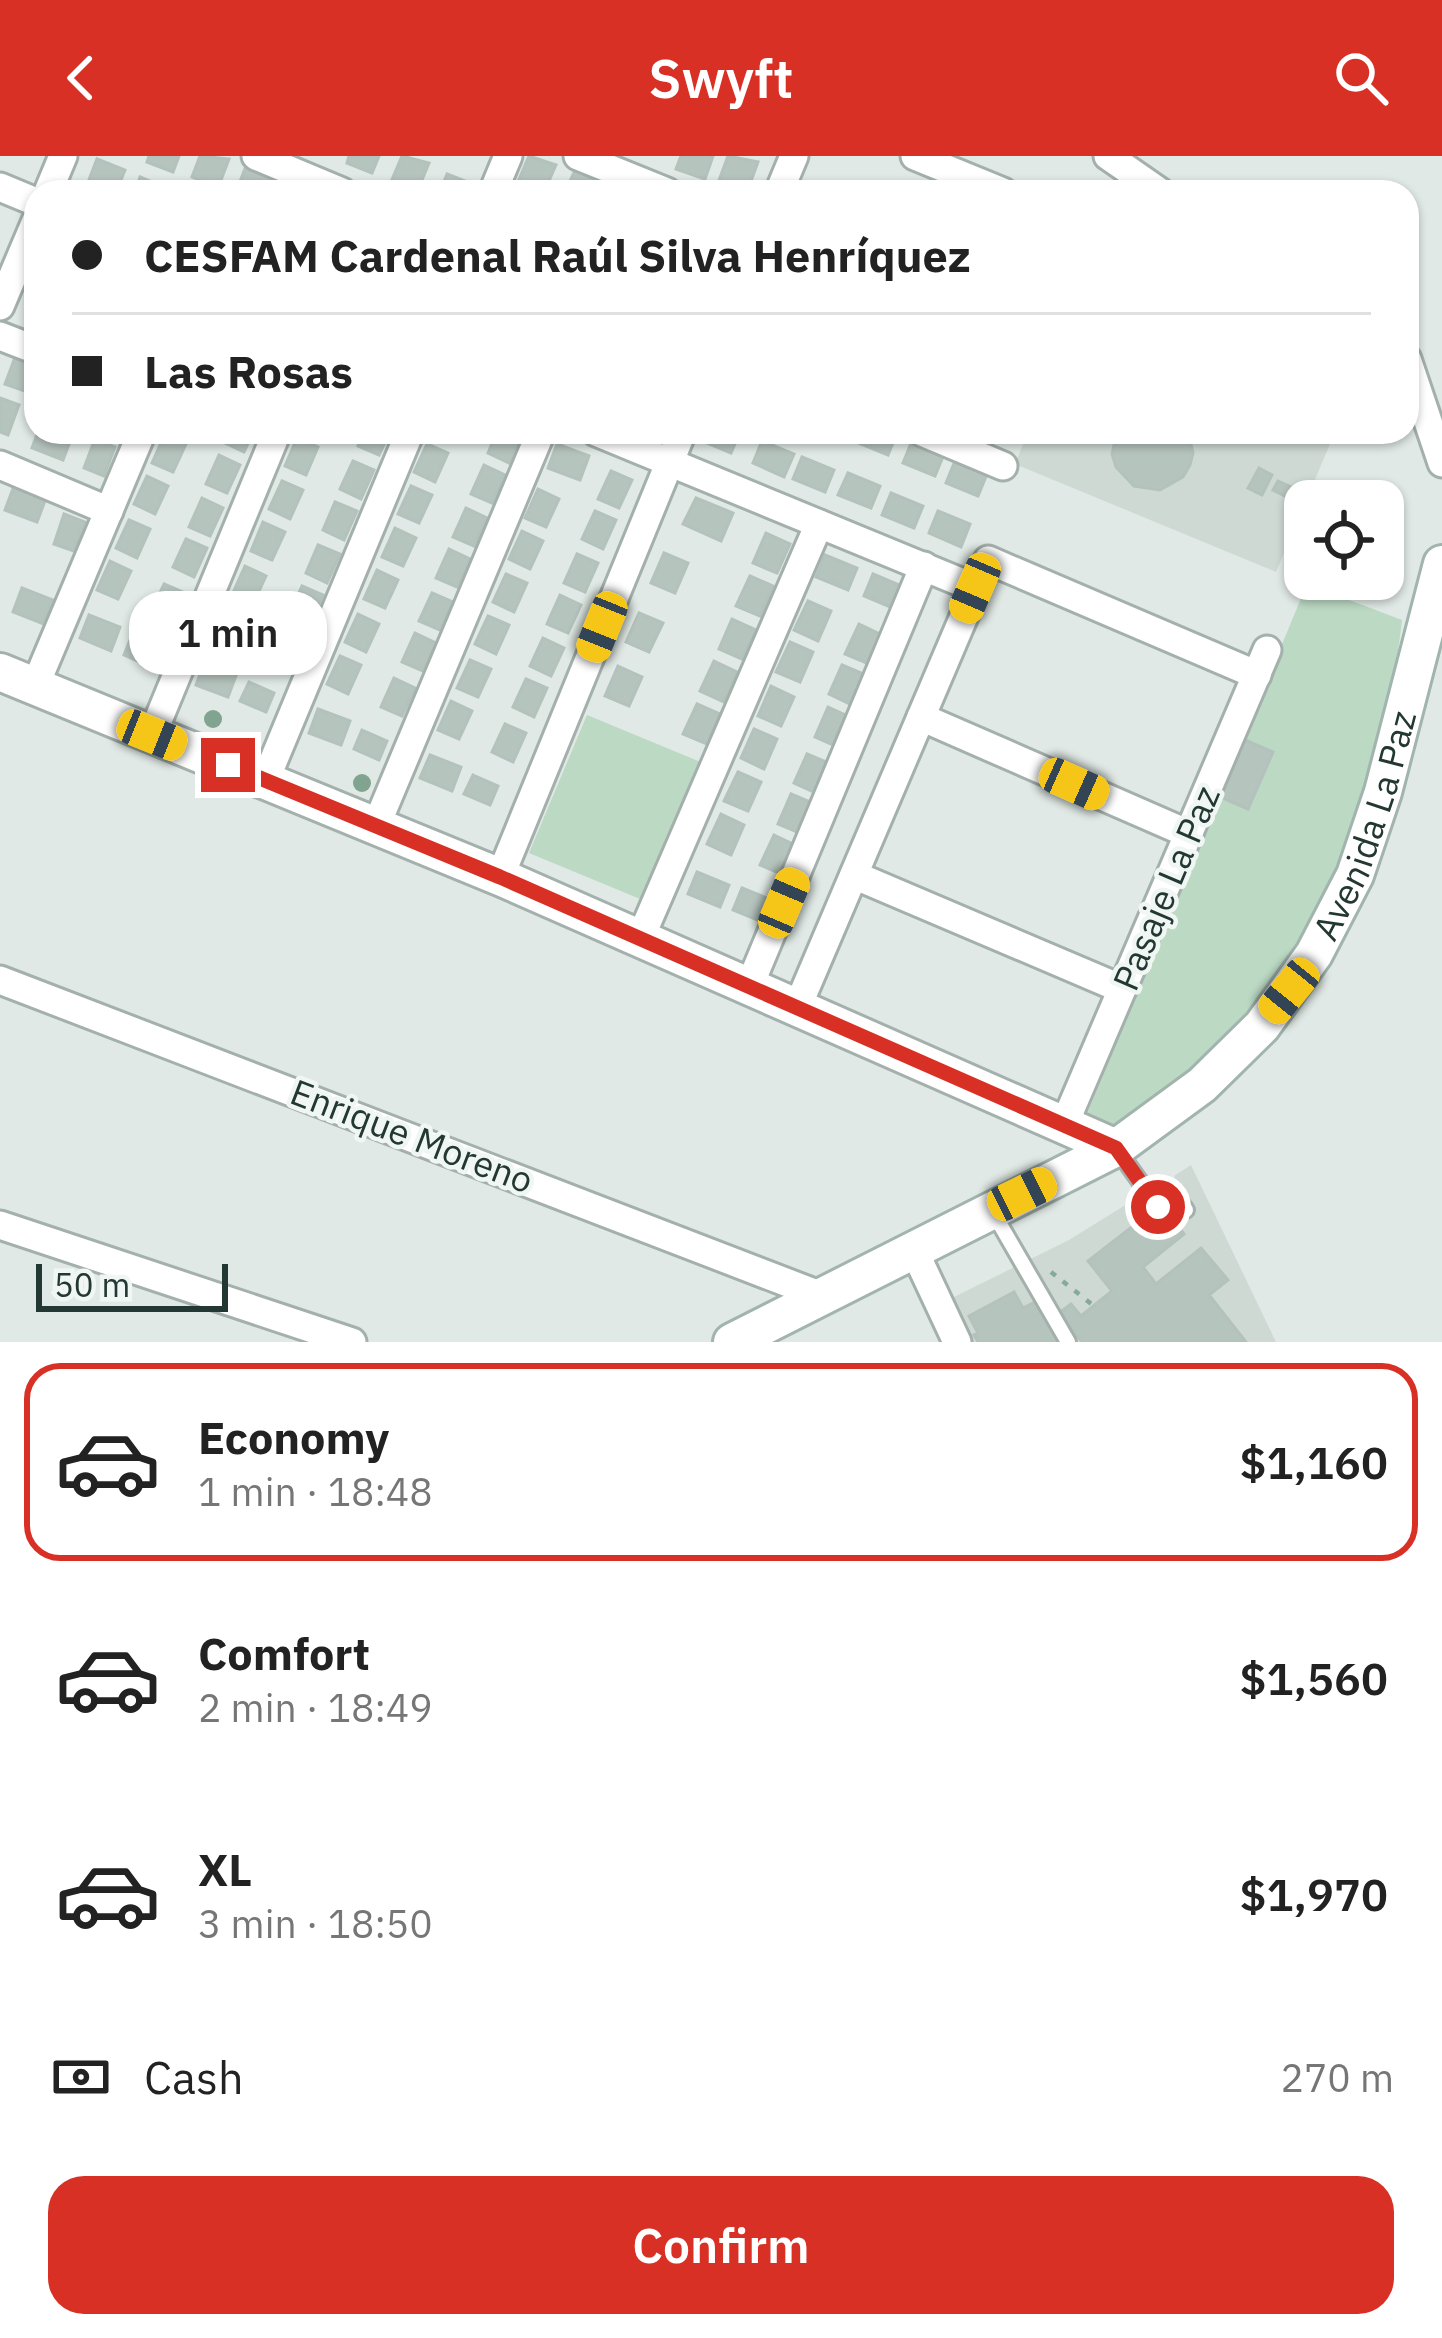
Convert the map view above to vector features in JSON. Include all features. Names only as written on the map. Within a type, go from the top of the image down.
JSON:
[{"type":"street","points":[[256,156],[313,180]]},
{"type":"street","points":[[578,156],[637,180]]},
{"type":"street","points":[[915,156],[974,180]]},
{"type":"street","points":[[1108,156],[1143,180]]},
{"type":"street","points":[[0,306],[24,249]]},
{"type":"street","points":[[1419,395],[1442,463]]},
{"type":"street","points":[[35,686],[137,444]]},
{"type":"street","points":[[152,735],[272,444]]},
{"type":"street","points":[[265,781],[405,444]]},
{"type":"street","points":[[376,826],[536,444]]},
{"type":"street","points":[[625,444],[975,588],[797,1007]]},
{"type":"street","points":[[500,877],[677,444]]},
{"type":"street","points":[[951,444],[1003,466]]},
{"type":"street","points":[[0,466],[109,511]]},
{"type":"street","points":[[640,939],[819,524]]},
{"type":"street","name":"Pasaje La Paz","points":[[975,588],[988,560],[1262,663],[1064,1125]]},
{"type":"street","name":"Avenida La Paz","points":[[744,1339],[913,1248],[1116,1148],[1172,1111],[1232,1058],[1289,991],[1336,916],[1371,834],[1442,564]]},
{"type":"street","points":[[749,987],[924,566]]},
{"type":"street","points":[[0,672],[500,877],[1116,1148]]},
{"type":"street","points":[[921,717],[1189,834]]},
{"type":"street","points":[[854,875],[1122,989]]},
{"type":"street","name":"Enrique Moreno","points":[[0,980],[822,1296]]},
{"type":"street","points":[[0,1225],[352,1342]]},
{"type":"street","points":[[913,1248],[957,1342]]},
{"type":"lane","points":[[1116,1148],[1158,1207],[1175,1195],[1186,1210]]},
{"type":"lane","points":[[991,1210],[1068,1342]]},
{"type":"path","points":[[1029,1272],[1047,1269],[1094,1306]]},
{"type":"shaded area","points":[[1023,444],[1330,444],[1315,480],[1284,480],[1284,553],[1276,572],[1015,464]]},
{"type":"shaded area","points":[[1191,1165],[1276,1342],[972,1342],[950,1299],[1069,1240],[1135,1199],[1139,1205],[1177,1182],[1174,1176]]},
{"type":"green space","points":[[1300,600],[1349,600],[1402,620],[1394,677],[1367,788],[1324,894],[1296,944],[1264,992],[1215,1049],[1126,1129],[1087,1114]]},
{"type":"green space","points":[[587,715],[703,763],[645,901],[529,853]]},
{"type":"building","points":[[149,156],[179,156],[173,172],[147,162]]},
{"type":"building","points":[[200,156],[229,159],[221,180],[192,177]]},
{"type":"building","points":[[349,156],[379,156],[372,173],[347,163]]},
{"type":"building","points":[[402,156],[429,163],[422,180],[392,180]]},
{"type":"building","points":[[529,156],[556,165],[549,180],[519,180]]},
{"type":"building","points":[[681,156],[713,156],[705,179],[676,169]]},
{"type":"building","points":[[728,156],[758,162],[751,180],[719,180]]},
{"type":"building","points":[[97,159],[125,170],[121,180],[89,180]]},
{"type":"building","points":[[246,166],[272,177],[271,180],[241,180]]},
{"type":"building","points":[[577,166],[603,178],[602,180],[571,180]]},
{"type":"building","points":[[16,355],[24,358],[24,391],[5,384]]},
{"type":"building","points":[[0,398],[19,405],[8,435],[0,432]]},
{"type":"building","points":[[34,444],[69,444],[63,460],[32,448]]},
{"type":"building","points":[[93,444],[115,447],[104,476],[84,468]]},
{"type":"building","points":[[161,444],[186,444],[173,472],[152,463]]},
{"type":"building","points":[[294,444],[318,447],[306,475],[285,466]]},
{"type":"building","points":[[359,444],[384,444],[379,455]]},
{"type":"building","points":[[427,444],[448,453],[435,482],[414,472]]},
{"type":"building","points":[[492,444],[518,444],[509,463],[488,453]]},
{"type":"building","points":[[557,444],[589,456],[580,480],[548,468]]},
{"type":"building","points":[[709,444],[735,444],[731,453]]},
{"type":"building","points":[[761,444],[794,454],[784,477],[753,463]]},
{"type":"building","points":[[861,444],[892,444],[888,455]]},
{"type":"building","points":[[911,444],[944,454],[935,476],[903,463]]},
{"type":"building","points":[[1114,444],[1191,444],[1193,453],[1183,477],[1160,490],[1134,486],[1116,467]]},
{"type":"building","points":[[219,455],[240,465],[227,493],[206,484]]},
{"type":"building","points":[[802,457],[834,470],[825,492],[793,479]]},
{"type":"building","points":[[353,461],[374,470],[361,499],[340,489]]},
{"type":"building","points":[[955,461],[987,474],[978,496],[946,483]]},
{"type":"building","points":[[484,465],[505,475],[492,503],[471,494]]},
{"type":"building","points":[[1259,468],[1272,475],[1262,495],[1248,488]]},
{"type":"building","points":[[611,471],[632,480],[619,508],[598,499]]},
{"type":"building","points":[[848,473],[880,486],[871,508],[838,495]]},
{"type":"building","points":[[147,476],[168,486],[155,514],[134,504]]},
{"type":"building","points":[[282,481],[303,490],[290,519],[269,509]]},
{"type":"building","points":[[1278,481],[1284,484],[1284,496],[1273,490]]},
{"type":"building","points":[[14,486],[46,498],[37,522],[5,510]]},
{"type":"building","points":[[411,486],[432,495],[419,523],[398,514]]},
{"type":"building","points":[[538,489],[559,499],[546,527],[525,518]]},
{"type":"building","points":[[891,493],[923,506],[914,528],[882,515]]},
{"type":"building","points":[[202,498],[223,508],[210,536],[189,527]]},
{"type":"building","points":[[696,498],[733,513],[721,541],[683,524]]},
{"type":"building","points":[[335,502],[357,511],[344,540],[323,530]]},
{"type":"building","points":[[466,508],[487,518],[474,546],[453,537]]},
{"type":"building","points":[[595,511],[616,520],[603,549],[582,539]]},
{"type":"building","points":[[938,511],[970,524],[961,547],[929,533]]},
{"type":"building","points":[[64,514],[85,522],[74,551],[54,544]]},
{"type":"building","points":[[129,520],[150,529],[137,558],[116,548]]},
{"type":"building","points":[[263,522],[285,532],[272,560],[251,551]]},
{"type":"building","points":[[395,528],[416,538],[403,566],[382,557]]},
{"type":"building","points":[[522,531],[543,541],[530,569],[509,559]]},
{"type":"building","points":[[766,533],[790,544],[777,573],[753,563]]},
{"type":"building","points":[[186,539],[207,548],[194,577],[173,567]]},
{"type":"building","points":[[318,545],[340,554],[327,583],[306,573]]},
{"type":"building","points":[[449,549],[470,559],[457,587],[436,578]]},
{"type":"building","points":[[664,553],[688,563],[675,593],[651,583]]},
{"type":"building","points":[[577,554],[598,563],[585,592],[564,583]]},
{"type":"building","points":[[825,555],[857,568],[848,590],[816,577]]},
{"type":"building","points":[[110,561],[131,571],[118,599],[97,590]]},
{"type":"building","points":[[245,566],[266,576],[253,604],[232,595]]},
{"type":"building","points":[[377,570],[398,580],[385,608],[364,599]]},
{"type":"building","points":[[506,574],[527,583],[514,612],[493,602]]},
{"type":"building","points":[[873,574],[904,587],[895,609],[864,596]]},
{"type":"building","points":[[750,576],[773,586],[760,616],[736,606]]},
{"type":"building","points":[[164,584],[185,593],[172,622],[151,612]]},
{"type":"building","points":[[302,586],[323,595],[310,623],[289,614]]},
{"type":"building","points":[[22,588],[53,600],[44,624],[13,612]]},
{"type":"building","points":[[432,593],[453,602],[440,630],[419,621]]},
{"type":"building","points":[[560,595],[581,605],[568,633],[547,624]]},
{"type":"building","points":[[808,601],[831,611],[818,641],[794,630]]},
{"type":"building","points":[[227,608],[248,617],[235,646],[214,636]]},
{"type":"building","points":[[639,613],[663,623],[649,652],[626,642]]},
{"type":"building","points":[[358,614],[379,624],[366,652],[345,642]]},
{"type":"building","points":[[89,615],[120,627],[111,651],[80,638]]},
{"type":"building","points":[[488,616],[509,625],[496,654],[475,644]]},
{"type":"building","points":[[732,619],[756,630],[742,659],[719,649]]},
{"type":"building","points":[[859,624],[882,635],[869,664],[845,654]]},
{"type":"building","points":[[281,630],[302,640],[289,668],[268,659]]},
{"type":"building","points":[[415,633],[436,643],[423,671],[402,662]]},
{"type":"building","points":[[132,635],[157,646],[149,666],[124,655]]},
{"type":"building","points":[[543,638],[564,648],[551,676],[530,666]]},
{"type":"building","points":[[790,642],[813,652],[800,682],[776,672]]},
{"type":"building","points":[[340,656],[361,665],[348,694],[327,684]]},
{"type":"building","points":[[470,660],[491,669],[478,697],[457,688]]},
{"type":"building","points":[[205,661],[237,673],[228,697],[196,685]]},
{"type":"building","points":[[714,661],[737,672],[724,702],[700,691]]},
{"type":"building","points":[[842,665],[866,675],[852,705],[829,694]]},
{"type":"building","points":[[618,666],[642,677],[629,706],[605,696]]},
{"type":"building","points":[[394,678],[415,688],[402,716],[381,707]]},
{"type":"building","points":[[526,679],[547,688],[534,717],[513,707]]},
{"type":"building","points":[[249,682],[274,693],[266,712],[240,701]]},
{"type":"building","points":[[771,686],[794,697],[781,726],[758,716]]},
{"type":"building","points":[[451,701],[472,711],[459,739],[438,730]]},
{"type":"building","points":[[697,704],[720,714],[707,744],[683,734]]},
{"type":"building","points":[[828,707],[852,718],[838,747],[815,737]]},
{"type":"building","points":[[318,709],[350,721],[341,745],[309,733]]},
{"type":"building","points":[[505,724],[526,733],[513,762],[492,752]]},
{"type":"building","points":[[754,729],[777,739],[764,769],[741,758]]},
{"type":"building","points":[[362,730],[387,741],[379,760],[354,749]]},
{"type":"building","points":[[1245,740],[1273,752],[1248,809],[1220,797]]},
{"type":"building","points":[[807,754],[831,764],[818,794],[794,783]]},
{"type":"building","points":[[430,755],[461,767],[452,791],[420,778]]},
{"type":"building","points":[[738,772],[761,782],[748,811],[724,801]]},
{"type":"building","points":[[473,775],[498,786],[490,805],[464,794]]},
{"type":"building","points":[[791,794],[815,804],[802,834],[778,824]]},
{"type":"building","points":[[721,814],[744,825],[731,855],[707,844]]},
{"type":"building","points":[[774,835],[797,846],[784,875],[760,865]]},
{"type":"building","points":[[697,872],[729,885],[720,907],[688,894]]},
{"type":"building","points":[[742,888],[774,901],[765,923],[733,910]]},
{"type":"building","points":[[1167,1213],[1184,1234],[1143,1267],[1156,1284],[1201,1248],[1228,1280],[1209,1295],[1246,1342],[1082,1342],[1059,1313],[1071,1304],[1081,1316],[1112,1291],[1088,1261],[1142,1219],[1149,1227]]},
{"type":"building","points":[[1014,1292],[1023,1308],[1037,1301],[1059,1342],[978,1342],[969,1316]]},
{"type":"route","points":[[228,765],[500,877],[1116,1148],[1158,1207]]}]
